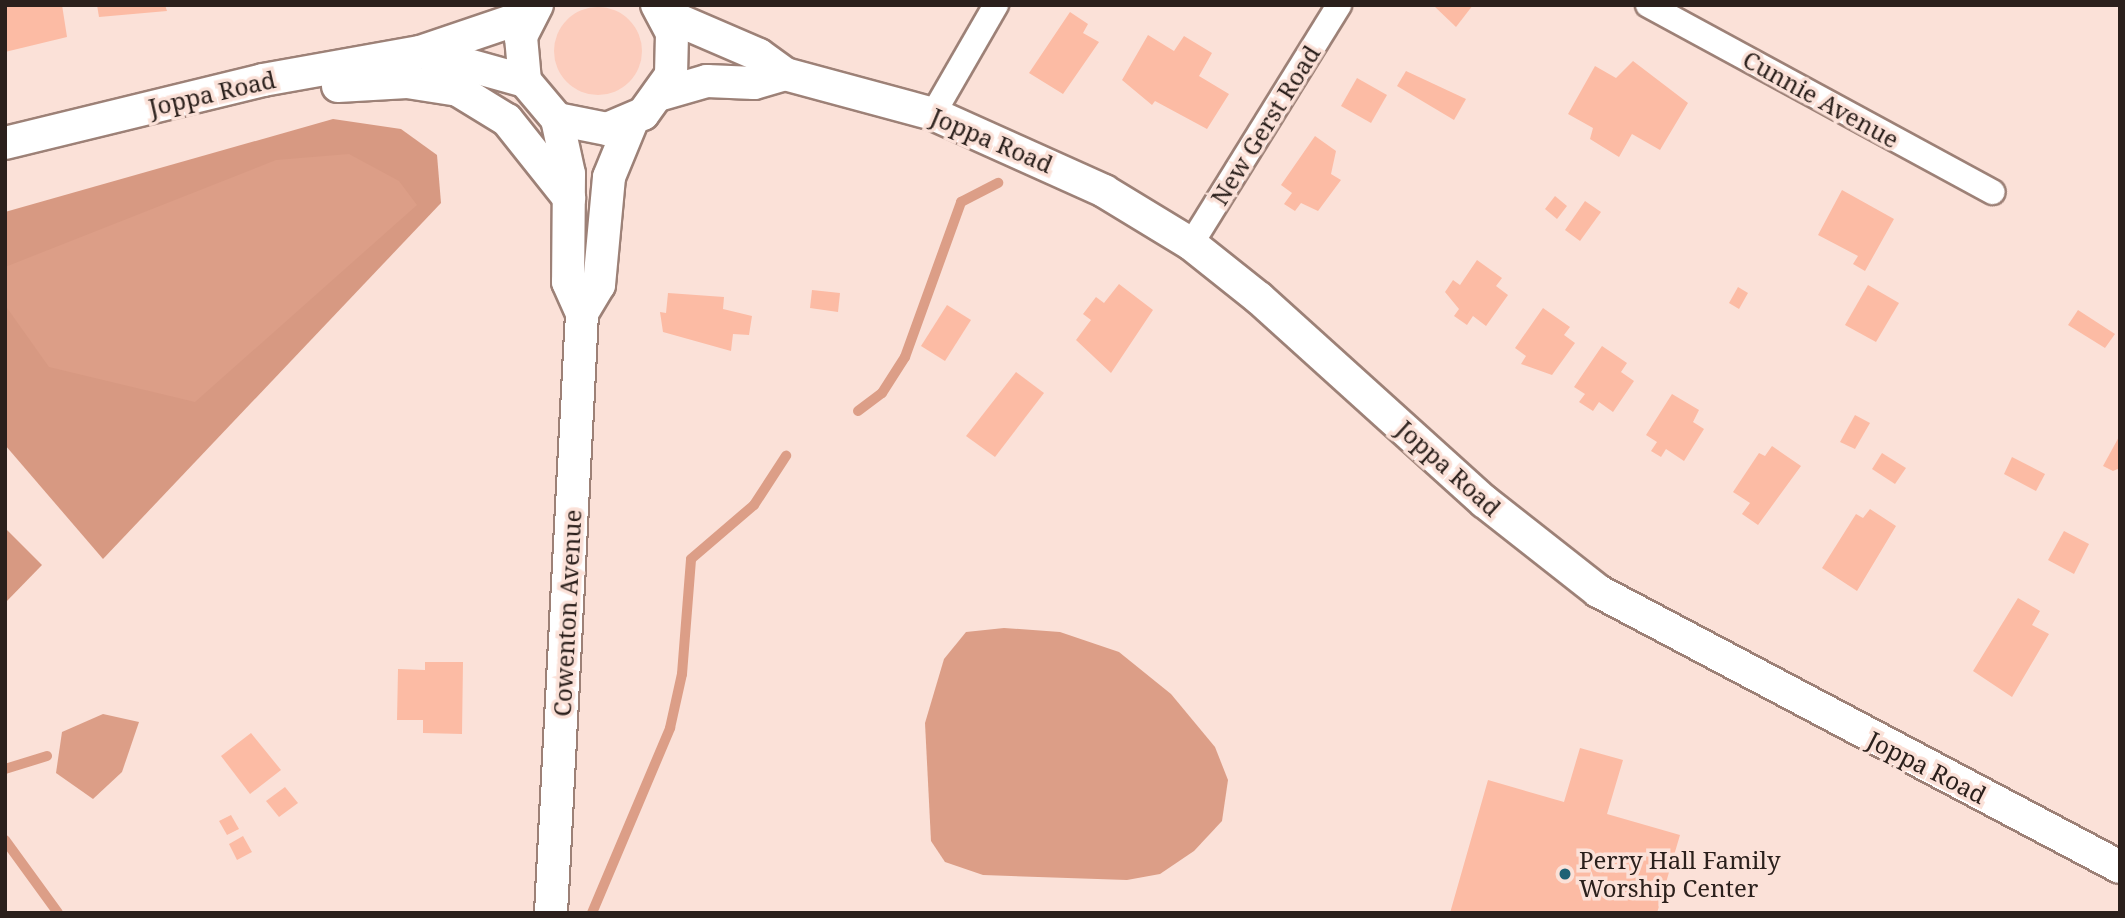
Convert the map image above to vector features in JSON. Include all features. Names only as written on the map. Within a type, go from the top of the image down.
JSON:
[{"type":"street","points":[[933,114],[996,5]]},
{"type":"street","name":"New Gerst Road","points":[[1191,244],[1339,5]]},
{"type":"street","name":"Cunnie Avenue","points":[[1648,5],[1993,192]]},
{"type":"street","name":"Joppa Road","points":[[5,143],[263,80],[420,52],[533,10]]},
{"type":"street","name":"Joppa Road","points":[[420,52],[525,81],[521,37],[533,10]]},
{"type":"street","name":"Joppa Road","points":[[661,10],[759,55],[785,74],[933,114],[1060,168],[1191,244],[1294,327],[1485,502],[1598,591],[2120,867]]},
{"type":"street","name":"Joppa Road","points":[[661,10],[674,54],[662,94]]},
{"type":"street","name":"Joppa Road","points":[[632,121],[662,94],[707,81],[754,83],[785,74]]},
{"type":"street","points":[[263,80],[281,96],[385,81],[458,90],[507,120],[569,198]]},
{"type":"street","points":[[525,81],[557,118],[607,129],[632,121]]},
{"type":"street","name":"Cowenton Avenue","points":[[551,913],[582,313],[568,282],[569,198],[557,118]]},
{"type":"street","name":"Cowenton Avenue","points":[[582,313],[599,285],[609,177],[632,121]]},
{"type":"shaded area","points":[[598,7],[623,14],[635,26],[642,51],[635,76],[623,88],[598,95],[573,88],[561,76],[554,51],[561,26],[573,14]]},
{"type":"shaded area","points":[[333,119],[401,129],[437,155],[441,203],[103,559],[5,445],[5,212]]},
{"type":"shaded area","points":[[349,154],[399,181],[417,205],[195,402],[49,367],[5,305],[5,267],[276,160]]},
{"type":"shaded area","points":[[5,528],[42,565],[5,603]]},
{"type":"shaded area","points":[[1004,628],[1060,632],[1119,652],[1171,694],[1215,747],[1228,780],[1222,821],[1194,851],[1160,874],[1127,880],[983,875],[945,862],[931,841],[925,723],[944,659],[966,632]]},
{"type":"shaded area","points":[[103,714],[139,722],[122,772],[93,799],[56,773],[62,732]]},
{"type":"building","points":[[5,5],[62,5],[67,37],[5,52]]},
{"type":"building","points":[[97,5],[165,5],[167,11],[99,17]]},
{"type":"building","points":[[1433,5],[1473,5],[1456,27]]},
{"type":"building","points":[[1070,12],[1088,24],[1083,33],[1099,42],[1063,94],[1029,73]]},
{"type":"building","points":[[1148,35],[1174,51],[1184,36],[1212,53],[1199,76],[1229,94],[1207,129],[1155,101],[1152,105],[1122,80]]},
{"type":"building","points":[[1633,61],[1688,103],[1660,150],[1632,134],[1619,157],[1590,139],[1593,128],[1568,114],[1595,66],[1616,78]]},
{"type":"building","points":[[1406,71],[1466,99],[1454,120],[1397,86]]},
{"type":"building","points":[[1357,78],[1387,95],[1371,123],[1341,106]]},
{"type":"building","points":[[1315,136],[1336,151],[1331,174],[1341,180],[1318,211],[1301,203],[1295,211],[1284,204],[1292,193],[1281,185]]},
{"type":"building","points":[[1842,190],[1894,219],[1865,271],[1853,264],[1858,256],[1818,235]]},
{"type":"building","points":[[1555,196],[1567,206],[1557,219],[1545,209]]},
{"type":"building","points":[[1585,201],[1601,212],[1580,241],[1565,230]]},
{"type":"building","points":[[1477,260],[1502,278],[1496,286],[1508,295],[1486,326],[1473,316],[1467,325],[1454,316],[1459,309],[1445,292],[1453,280],[1460,285]]},
{"type":"building","points":[[1119,284],[1153,310],[1111,373],[1076,340],[1091,320],[1083,314],[1096,297],[1104,303]]},
{"type":"building","points":[[1868,285],[1899,303],[1876,342],[1845,325]]},
{"type":"building","points":[[1738,287],[1748,293],[1739,309],[1729,303]]},
{"type":"building","points":[[812,290],[840,293],[838,312],[810,308]]},
{"type":"building","points":[[668,293],[724,297],[723,309],[752,316],[749,335],[733,334],[731,351],[663,332],[660,312],[666,313]]},
{"type":"building","points":[[947,305],[971,320],[945,361],[921,346]]},
{"type":"building","points":[[1543,308],[1570,327],[1564,335],[1575,343],[1552,375],[1521,364],[1526,356],[1515,348]]},
{"type":"building","points":[[2078,310],[2115,334],[2105,348],[2068,325]]},
{"type":"building","points":[[1602,346],[1627,363],[1621,372],[1634,381],[1613,412],[1599,402],[1593,411],[1579,402],[1585,394],[1574,387]]},
{"type":"building","points":[[1016,372],[1044,393],[995,457],[966,436]]},
{"type":"building","points":[[1672,394],[1699,410],[1693,422],[1704,429],[1684,461],[1666,449],[1661,457],[1651,451],[1657,442],[1646,435]]},
{"type":"building","points":[[1855,415],[1870,423],[1855,449],[1840,442]]},
{"type":"building","points":[[2120,435],[2120,468],[2113,471],[2103,466]]},
{"type":"building","points":[[1772,446],[1801,466],[1758,525],[1742,514],[1750,503],[1733,492],[1759,453],[1765,456]]},
{"type":"building","points":[[1882,453],[1906,468],[1895,484],[1872,469]]},
{"type":"building","points":[[2012,457],[2045,474],[2036,491],[2004,474]]},
{"type":"building","points":[[1870,509],[1896,526],[1857,591],[1822,568],[1856,514],[1863,518]]},
{"type":"building","points":[[2064,531],[2089,544],[2074,574],[2048,560]]},
{"type":"building","points":[[2018,598],[2040,611],[2032,625],[2049,634],[2012,697],[1973,671]]},
{"type":"building","points":[[425,662],[463,662],[462,734],[423,733],[423,720],[397,720],[398,669],[425,670]]},
{"type":"building","points":[[251,733],[281,770],[250,794],[221,756]]},
{"type":"building","name":"Perry Hall Family Worship Center","points":[[1580,748],[1623,760],[1607,814],[1680,835],[1657,913],[1450,913],[1488,780],[1564,802]]},
{"type":"building","points":[[285,787],[298,803],[279,817],[266,801]]},
{"type":"building","points":[[231,815],[239,829],[227,835],[219,821]]},
{"type":"building","points":[[243,836],[252,852],[237,860],[229,844]]},
{"type":"waterway","points":[[858,411],[882,393],[905,357],[961,202],[998,183]]},
{"type":"waterway","points":[[592,913],[670,728],[682,674],[691,559],[754,505],[786,456]]},
{"type":"waterway","points":[[5,769],[47,756]]},
{"type":"waterway","points":[[5,840],[58,913]]},
{"type":"place","name":"Perry Hall Family Worship Center","points":[[1565,874]]}]
